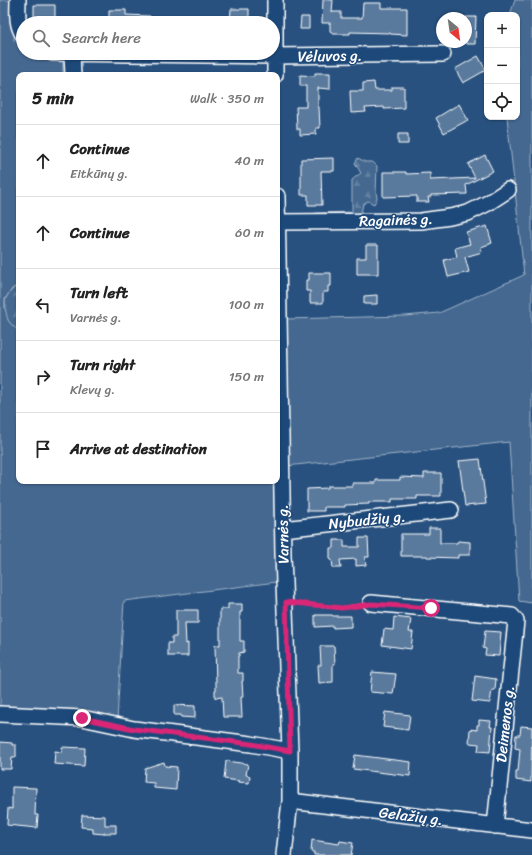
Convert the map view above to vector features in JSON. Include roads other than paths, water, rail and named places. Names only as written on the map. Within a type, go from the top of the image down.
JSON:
[{"type":"street","points":[[18,0],[18,16]]},
{"type":"street","points":[[275,0],[275,16]]},
{"type":"street","name":"Vėluvos g.","points":[[280,56],[443,54]]},
{"type":"street","points":[[72,60],[73,72]]},
{"type":"street","points":[[275,60],[275,72]]},
{"type":"street","name":"Ragainės g.","points":[[280,222],[421,221],[450,217],[468,213],[488,204],[508,190]]},
{"type":"street","name":"Varnės g.","points":[[280,376],[290,751],[290,801],[284,855]]},
{"type":"street","name":"Nybudžių g.","points":[[283,529],[451,510]]},
{"type":"street","name":"Deimenos g.","points":[[371,604],[512,616],[516,621],[495,826]]},
{"type":"street","points":[[0,714],[82,718],[134,729],[251,744],[290,751]]},
{"type":"street","name":"Gelažių g.","points":[[290,801],[532,830]]}]
